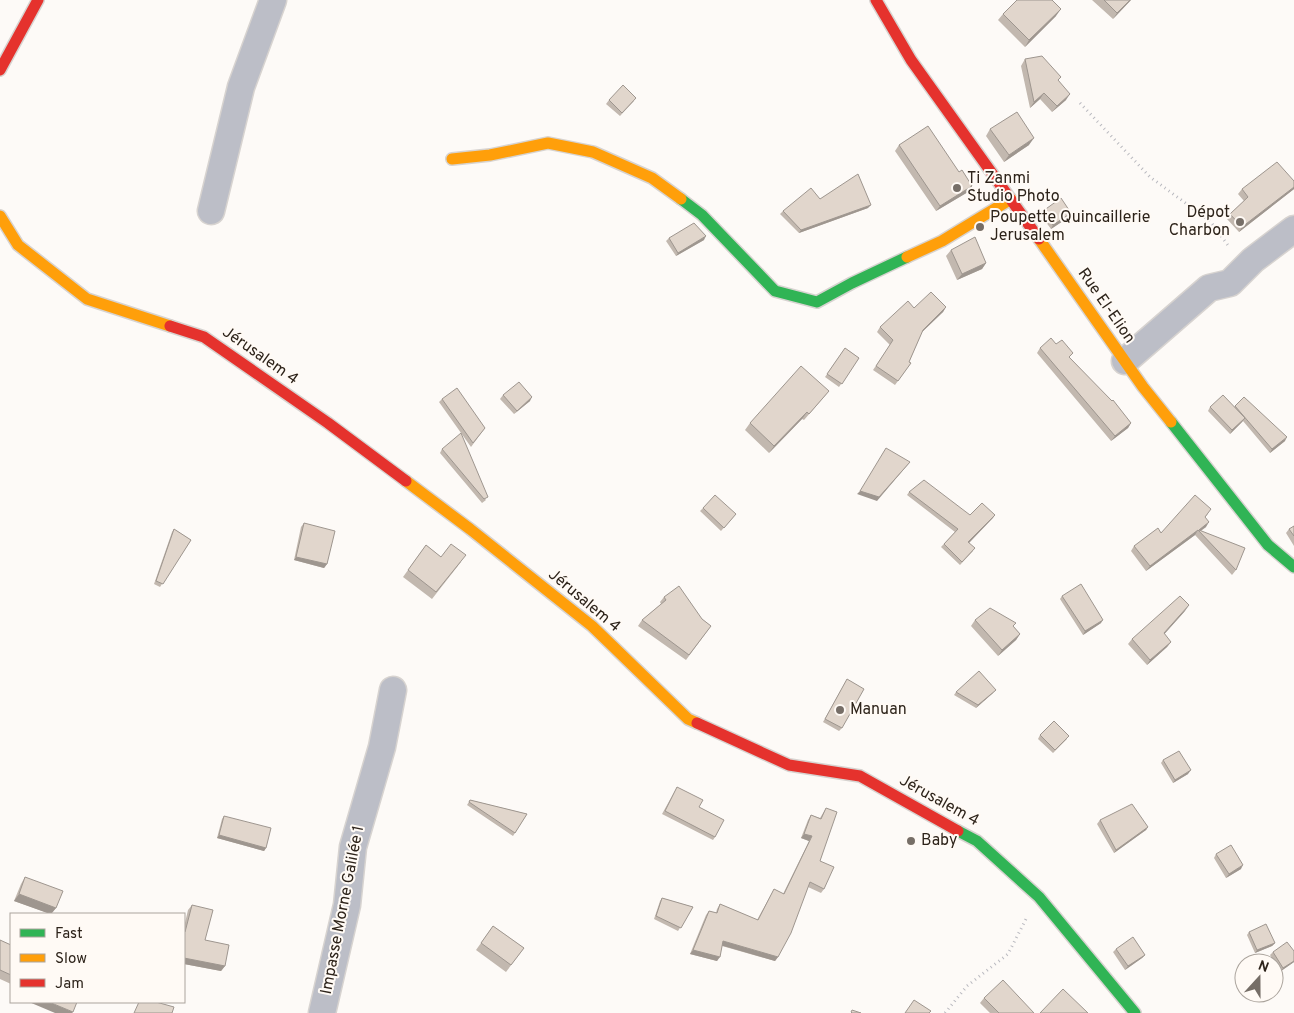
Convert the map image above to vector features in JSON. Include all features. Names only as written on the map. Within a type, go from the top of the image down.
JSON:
[{"type":"street","points":[[0,70],[38,0]]},
{"type":"street","points":[[211,211],[241,87],[272,0]]},
{"type":"street","name":"Rue El-Elion","points":[[876,0],[911,60],[1144,387],[1268,544],[1294,567]]},
{"type":"street","points":[[452,159],[490,155],[548,143],[593,152],[652,178],[702,215],[775,291],[817,302],[852,283],[942,241],[1011,199]]},
{"type":"street","name":"Jérusalem 4","points":[[0,216],[18,245],[87,299],[204,337],[328,423],[470,529],[592,626],[688,719],[789,765],[860,776],[977,841],[1039,897],[1123,997],[1134,1013]]},
{"type":"street","points":[[1125,361],[1209,288],[1230,283],[1253,260],[1294,229]]},
{"type":"street","name":"Impasse Morne Galilée 1","points":[[322,1013],[347,905],[353,847],[382,747],[393,690]]},
{"type":"path","points":[[1080,103],[1150,177],[1210,222],[1245,269]]},
{"type":"path","points":[[945,1013],[968,986],[1008,954],[1039,897]]},
{"type":"building","points":[[1017,0],[1052,0],[1061,9],[1029,40],[1003,14]]},
{"type":"building","points":[[1104,0],[1130,0],[1117,13]]},
{"type":"building","points":[[1042,56],[1061,77],[1058,80],[1070,94],[1057,106],[1044,93],[1034,102],[1025,59]]},
{"type":"building","points":[[623,85],[636,98],[622,113],[609,100]]},
{"type":"building","points":[[1017,112],[1034,138],[1009,155],[990,129]]},
{"type":"building","points":[[928,126],[959,172],[962,170],[972,186],[940,206],[899,145]]},
{"type":"building","points":[[1277,162],[1294,181],[1294,187],[1242,227],[1230,214],[1248,197],[1242,189]]},
{"type":"building","points":[[858,174],[871,205],[801,230],[783,211],[811,188],[820,199]]},
{"type":"building","points":[[1061,198],[1071,213],[1053,225],[1043,211]]},
{"type":"building","points":[[694,223],[706,236],[678,253],[669,238]]},
{"type":"building","points":[[975,237],[986,263],[962,274],[951,250]]},
{"type":"building","points":[[931,292],[946,307],[923,330],[909,362],[911,363],[898,381],[876,366],[893,340],[880,327],[908,301],[914,308]]},
{"type":"building","points":[[1051,338],[1056,344],[1062,340],[1073,353],[1069,357],[1113,400],[1131,423],[1115,436],[1040,348]]},
{"type":"building","points":[[845,348],[859,358],[842,384],[827,374]]},
{"type":"building","points":[[801,366],[829,391],[809,414],[807,412],[774,446],[750,423]]},
{"type":"building","points":[[519,382],[532,397],[517,411],[503,395]]},
{"type":"building","points":[[457,388],[485,428],[473,443],[442,399]]},
{"type":"building","points":[[1223,395],[1245,418],[1232,430],[1210,407]]},
{"type":"building","points":[[1244,397],[1287,437],[1272,449],[1235,406]]},
{"type":"building","points":[[461,433],[488,497],[484,499],[442,449]]},
{"type":"building","points":[[886,448],[910,462],[879,497],[860,491]]},
{"type":"building","points":[[924,480],[970,515],[982,503],[995,515],[968,542],[975,548],[962,562],[944,544],[958,529],[909,492]]},
{"type":"building","points":[[715,495],[736,514],[724,528],[703,508]]},
{"type":"building","points":[[1195,495],[1211,509],[1205,517],[1209,522],[1199,530],[1245,548],[1236,570],[1198,530],[1150,566],[1134,546],[1158,528],[1161,533]]},
{"type":"building","points":[[304,523],[335,531],[327,564],[296,557]]},
{"type":"building","points":[[1294,526],[1294,536],[1289,529]]},
{"type":"building","points":[[174,529],[191,540],[163,584],[156,581]]},
{"type":"building","points":[[451,544],[466,555],[436,592],[408,570],[426,545],[441,557]]},
{"type":"building","points":[[1081,584],[1103,620],[1085,631],[1062,596]]},
{"type":"building","points":[[679,586],[702,619],[711,626],[689,655],[642,620],[666,600],[664,597]]},
{"type":"building","points":[[1180,596],[1189,605],[1164,633],[1171,642],[1150,660],[1132,639]]},
{"type":"building","points":[[990,608],[1016,623],[1013,626],[1020,634],[1002,650],[975,620]]},
{"type":"building","points":[[979,671],[996,690],[978,705],[956,692]]},
{"type":"building","points":[[847,679],[864,689],[842,728],[825,719]]},
{"type":"building","points":[[1054,721],[1069,736],[1055,750],[1040,735]]},
{"type":"building","points":[[1179,751],[1191,770],[1175,780],[1163,760]]},
{"type":"building","points":[[677,787],[703,800],[699,807],[724,820],[715,837],[665,811]]},
{"type":"building","points":[[470,800],[527,814],[515,833],[469,802]]},
{"type":"building","points":[[1132,804],[1148,827],[1116,850],[1100,820]]},
{"type":"building","points":[[826,808],[837,812],[820,861],[834,867],[824,889],[810,882],[791,933],[778,957],[723,941],[720,957],[693,950],[709,911],[717,913],[720,904],[758,920],[774,889],[784,894],[812,836],[804,834],[811,815],[821,819]]},
{"type":"building","points":[[224,816],[271,828],[266,848],[219,835]]},
{"type":"building","points":[[1231,845],[1243,865],[1229,874],[1216,854]]},
{"type":"building","points":[[25,877],[63,891],[56,908],[19,894]]},
{"type":"building","points":[[662,898],[693,907],[681,928],[656,916]]},
{"type":"building","points":[[192,905],[213,910],[205,940],[229,945],[225,966],[185,958],[185,932]]},
{"type":"building","points":[[1266,924],[1275,943],[1257,950],[1249,932]]},
{"type":"building","points":[[493,926],[524,948],[511,965],[481,943]]},
{"type":"building","points":[[1133,937],[1145,955],[1128,966],[1116,949]]},
{"type":"building","points":[[0,940],[10,945],[10,975],[0,970]]},
{"type":"building","points":[[1287,942],[1294,951],[1294,961],[1284,967],[1284,953],[1273,952]]},
{"type":"building","points":[[1003,980],[1034,1013],[999,1013],[984,998]]},
{"type":"building","points":[[1063,989],[1088,1013],[1040,1013]]},
{"type":"building","points":[[914,1000],[931,1011],[929,1013],[905,1013]]},
{"type":"building","points":[[51,1003],[77,1003],[73,1012]]},
{"type":"building","points":[[139,1003],[160,1003],[174,1007],[172,1013],[134,1013]]},
{"type":"traffic: fast","points":[[681,199],[702,215],[775,291],[817,302],[907,257]]},
{"type":"traffic: fast","points":[[1171,422],[1268,545],[1294,567]]},
{"type":"traffic: fast","points":[[958,831],[977,841],[1039,897],[1135,1013]]},
{"type":"traffic: slow","points":[[452,159],[490,155],[548,143],[593,152],[652,178],[681,199]]},
{"type":"traffic: slow","points":[[907,257],[942,241],[1011,199]]},
{"type":"traffic: slow","points":[[0,216],[18,245],[87,299],[170,326]]},
{"type":"traffic: slow","points":[[1039,239],[1143,387],[1171,422]]},
{"type":"traffic: slow","points":[[406,481],[592,626],[688,719],[697,723]]},
{"type":"traffic: jam","points":[[0,70],[38,0]]},
{"type":"traffic: jam","points":[[876,0],[911,60],[1039,239]]},
{"type":"traffic: jam","points":[[170,326],[204,337],[328,423],[406,481]]},
{"type":"traffic: jam","points":[[697,723],[789,765],[860,776],[958,831]]},
{"type":"place","name":"Ti Zanmi Studio Photo","points":[[957,188]]},
{"type":"place","name":"Dépot Charbon","points":[[1240,222]]},
{"type":"place","name":"Poupette Quincaillerie Jerusalem","points":[[980,227]]},
{"type":"place","name":"Manuan","points":[[840,710]]},
{"type":"place","name":"Baby","points":[[911,841]]}]
